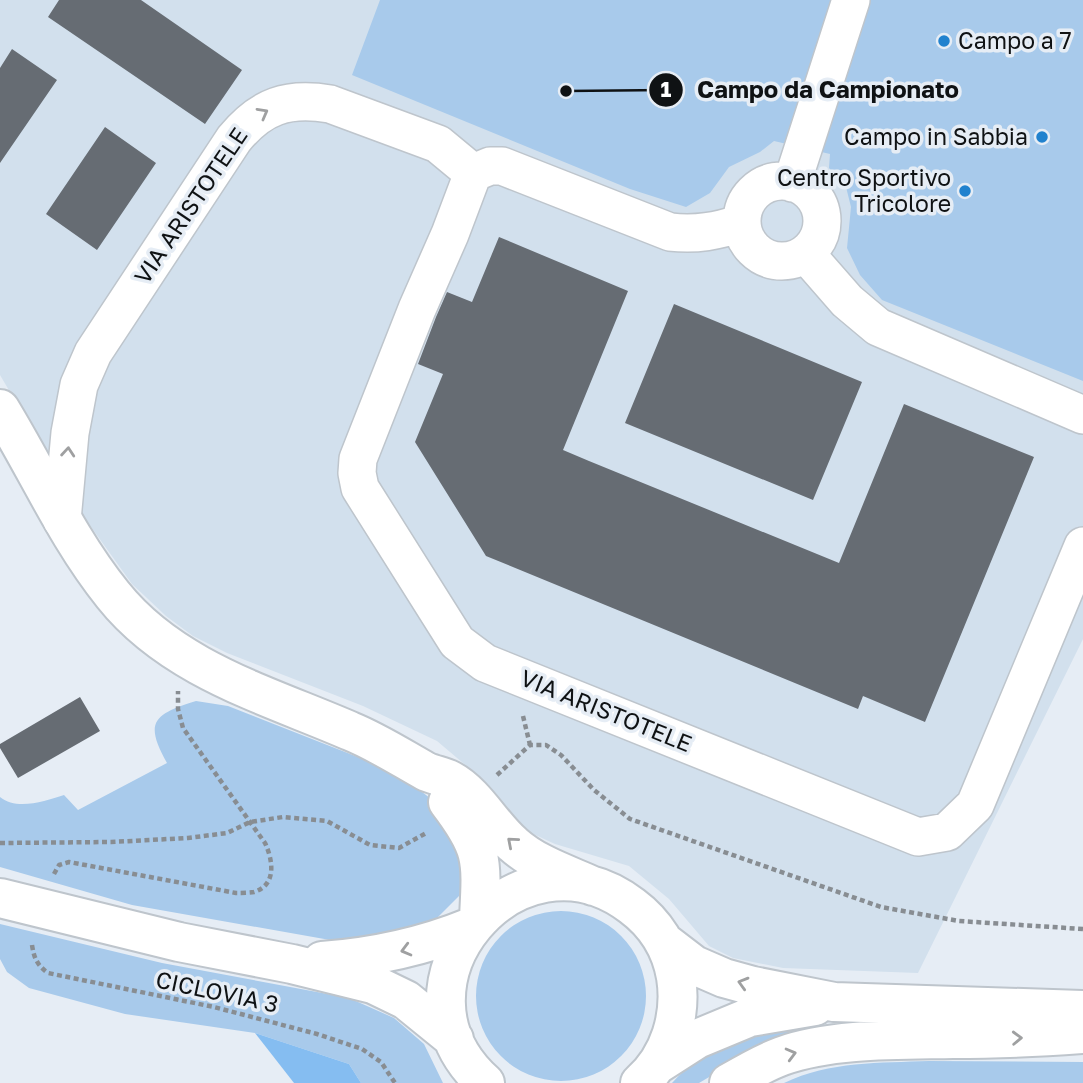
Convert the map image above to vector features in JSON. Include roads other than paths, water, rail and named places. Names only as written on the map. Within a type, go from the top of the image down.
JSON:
[{"type":"main road","points":[[0,409],[62,520],[113,596],[149,631],[219,677],[352,732],[401,756],[426,772],[449,779],[467,793],[497,828],[524,852],[626,902],[641,913],[664,942],[694,965],[724,978],[753,986],[834,1002],[1083,1010]]},
{"type":"main road","points":[[426,772],[467,827],[477,849],[481,878],[475,922],[456,953],[448,981],[447,1000],[469,1066]]},
{"type":"main road","points":[[292,964],[367,958],[392,953],[436,941],[475,922],[509,896],[544,884],[568,882],[593,886]]},
{"type":"main road","points":[[0,898],[179,942],[292,964],[373,984],[405,1000],[469,1066]]},
{"type":"main road","points":[[649,1073],[670,1041],[677,1016],[678,991],[674,965],[664,942]]},
{"type":"main road","points":[[649,1073],[697,1039],[750,1017],[797,1011],[834,1002]]},
{"type":"main road","points":[[729,1083],[759,1065],[812,1049],[864,1042],[1083,1034]]},
{"type":"street","points":[[792,183],[851,0]]},
{"type":"street","name":"VIA ARISTOTELE","points":[[62,520],[70,433],[79,385],[93,352],[234,139],[248,122],[263,111],[279,106],[317,102],[330,104],[438,144],[473,173],[358,458],[357,473],[360,488],[457,642],[485,663],[918,837],[947,832],[975,805],[1083,546]]},
{"type":"street","points":[[473,173],[490,166],[502,166],[670,232],[715,232],[742,223]]},
{"type":"street","points":[[779,182],[792,183],[803,187],[820,207],[821,233],[806,254],[795,260],[783,261],[759,254],[751,246],[742,223],[744,211],[757,191],[779,182]]},
{"type":"street","points":[[806,254],[847,301],[878,327],[1083,415]]},
{"type":"place","name":"Campo a 7","points":[[944,41]]},
{"type":"place","name":"Campo da Campionato","points":[[566,91]]},
{"type":"place","name":"Campo in Sabbia","points":[[1042,137]]},
{"type":"place","name":"Centro Sportivo Tricolore","points":[[965,191]]}]
